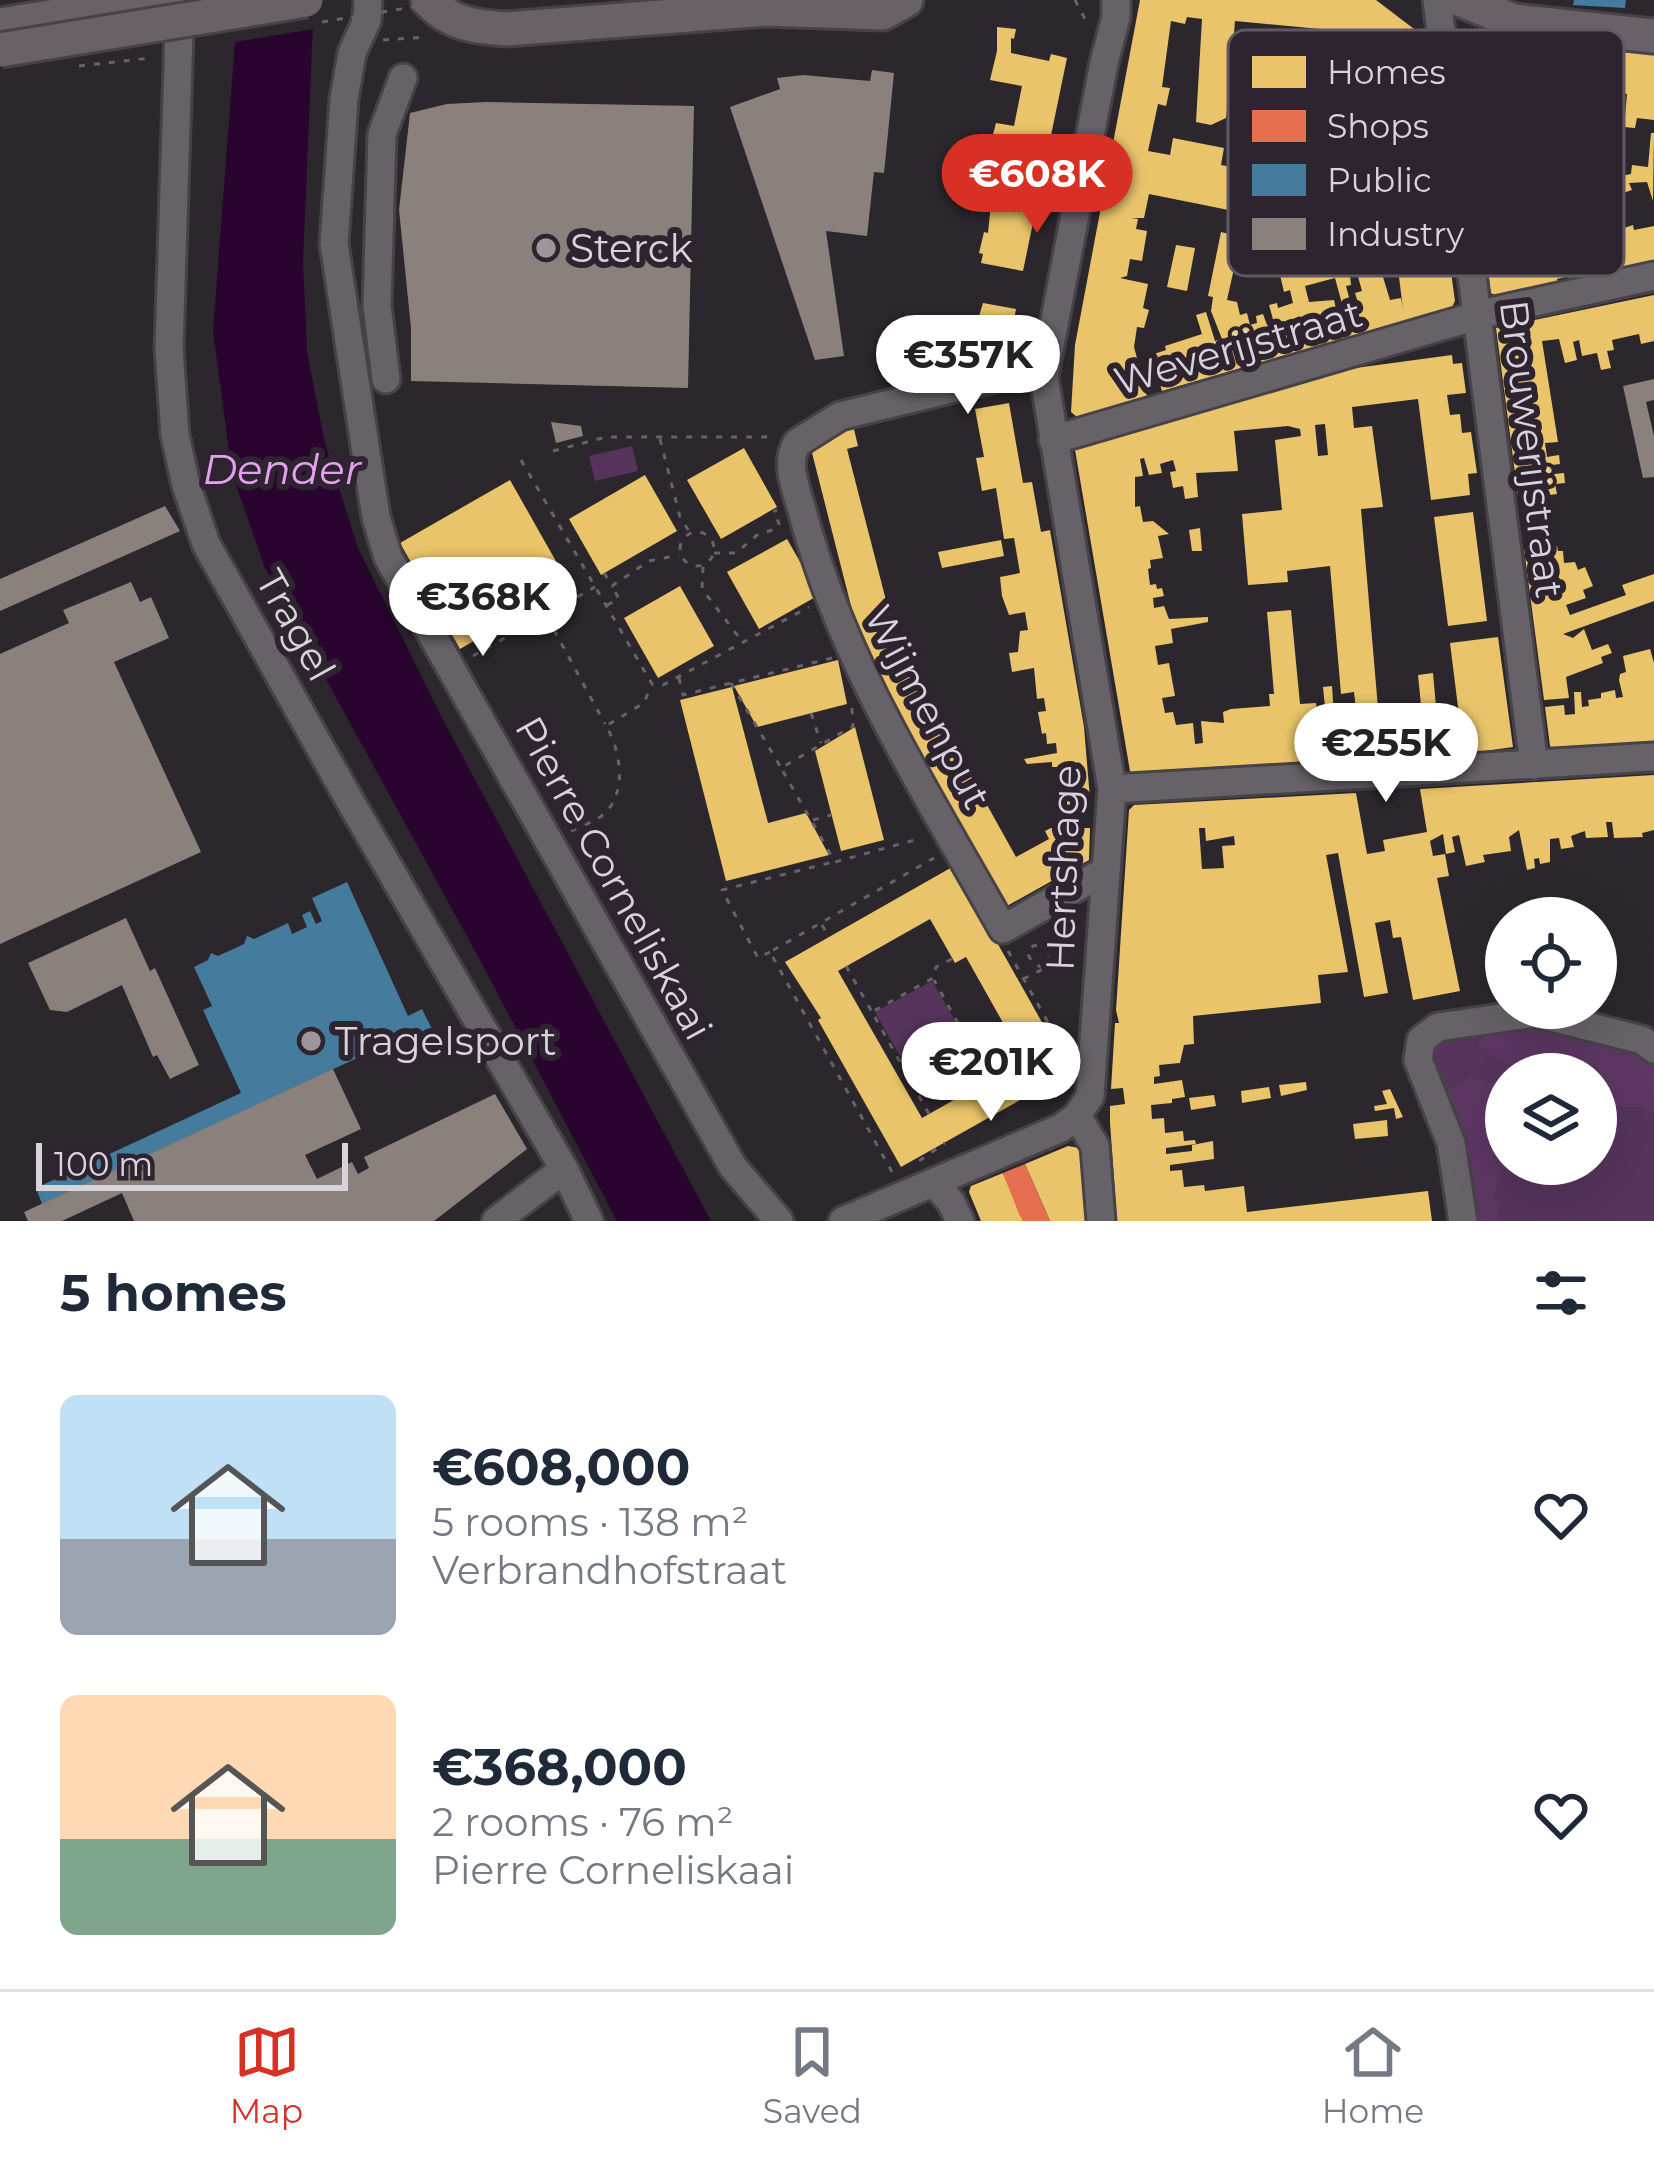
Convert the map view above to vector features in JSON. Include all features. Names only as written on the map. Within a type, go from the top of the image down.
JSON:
[{"type":"main road","points":[[0,25],[156,0]]},
{"type":"main road","points":[[0,50],[306,0]]},
{"type":"main road","points":[[442,6],[472,26],[506,28],[765,9],[883,13],[907,0]]},
{"type":"main road","points":[[1461,0],[1514,21],[1598,30]]},
{"type":"main road","points":[[1624,33],[1654,36]]},
{"type":"street","name":"Tragel","points":[[180,0],[169,349],[175,435],[206,544],[590,1221]]},
{"type":"street","name":"Pierre Corneliskaai","points":[[368,0],[367,20],[357,41],[344,99],[335,261],[376,517],[388,557],[733,1167],[779,1221]]},
{"type":"street","name":"Hertshage","points":[[1077,1116],[1090,1096],[1094,1073],[1096,876],[1112,789],[1044,377],[1116,17],[1115,0]]},
{"type":"street","name":"Brouwerijstraat","points":[[1437,0],[1441,30]]},
{"type":"street","points":[[1083,2],[1110,34]]},
{"type":"street","points":[[386,379],[377,306],[382,134],[404,78]]},
{"type":"street","name":"Brouwerijstraat","points":[[1470,276],[1534,765]]},
{"type":"street","name":"Weverijstraat","points":[[1053,440],[1475,316],[1654,276]]},
{"type":"street","points":[[797,442],[840,416],[1008,375],[1044,377]]},
{"type":"street","name":"Wijmenput","points":[[797,442],[791,464],[816,563],[850,653],[1003,929]]},
{"type":"street","points":[[1112,789],[1654,757]]},
{"type":"street","points":[[1003,929],[1096,876]]},
{"type":"street","points":[[1463,1221],[1450,1143],[1418,1060],[1421,1040],[1438,1027],[1535,1013],[1642,1040],[1654,1049]]},
{"type":"street","points":[[843,1221],[1060,1128],[1077,1116],[1095,1146],[1101,1221]]},
{"type":"street","points":[[496,1221],[564,1169]]},
{"type":"street","points":[[934,1183],[960,1221]]},
{"type":"path","points":[[357,41],[448,36],[442,6]]},
{"type":"path","points":[[84,66],[177,55]]},
{"type":"path","points":[[554,451],[606,437],[771,437],[797,442]]},
{"type":"path","points":[[660,437],[680,517],[692,533],[709,537],[714,553]]},
{"type":"path","points":[[521,460],[652,684]]},
{"type":"path","points":[[743,642],[702,589],[703,566],[714,553],[736,553],[757,535],[778,528],[775,515]]},
{"type":"path","points":[[681,555],[683,539],[692,533]]},
{"type":"path","points":[[681,555],[692,566],[703,566]]},
{"type":"path","points":[[612,586],[654,559],[681,555]]},
{"type":"path","points":[[581,560],[590,556]]},
{"type":"path","points":[[604,573],[619,599],[607,605]]},
{"type":"path","points":[[451,667],[596,586]]},
{"type":"path","points":[[652,684],[663,685],[829,597]]},
{"type":"path","points":[[546,616],[617,747],[619,767],[610,807],[600,817],[549,842]]},
{"type":"path","points":[[679,676],[683,695],[850,653]]},
{"type":"path","points":[[731,683],[835,862]]},
{"type":"path","points":[[606,726],[644,703],[652,684]]},
{"type":"path","points":[[781,768],[853,726],[849,709],[877,703]]},
{"type":"path","points":[[812,713],[823,744]]},
{"type":"path","points":[[811,820],[831,815]]},
{"type":"path","points":[[953,838],[758,958],[722,890],[835,862],[953,838]]},
{"type":"path","points":[[1024,979],[1046,967],[1074,924],[1052,926],[1096,876]]},
{"type":"path","points":[[820,923],[829,937]]},
{"type":"path","points":[[1003,929],[1000,938],[1068,1057]]},
{"type":"path","points":[[770,952],[904,1195]]},
{"type":"path","points":[[910,1080],[969,1043],[933,978],[936,967],[952,958]]},
{"type":"path","points":[[846,966],[929,1114]]},
{"type":"path","points":[[872,1012],[933,978]]},
{"type":"path","points":[[956,1053],[948,1049],[946,1037],[951,1030],[963,1030]]},
{"type":"shaded area","points":[[632,446],[638,471],[595,481],[589,456]]},
{"type":"shaded area","points":[[932,981],[958,1026],[944,1036],[944,1046],[951,1053],[911,1076],[875,1012]]},
{"type":"shaded area","points":[[1485,1027],[1654,1060],[1654,1221],[1474,1221],[1434,1084],[1429,1049],[1435,1040]]},
{"type":"shaded area","points":[[1489,1029],[1569,1029],[1638,1048],[1654,1060],[1654,1114],[1641,1107],[1617,1107],[1617,1053],[1489,1053],[1478,1045]]},
{"type":"shaded area","points":[[1469,1077],[1485,1081],[1485,1185],[1498,1185],[1493,1199],[1500,1200],[1497,1221],[1474,1221],[1434,1084],[1450,1090]]},
{"type":"water","name":"Dender","points":[[314,0],[303,261],[307,352],[325,444],[358,548],[440,714],[711,1221],[617,1221],[265,568],[232,474],[213,331],[236,29]]},
{"type":"pier","points":[[231,0],[320,0],[320,28],[228,43]]},
{"type":"building: Homes","points":[[1140,0],[1376,0],[1415,30],[1320,30],[1235,21],[1234,30],[1228,30],[1226,118],[1211,125],[1196,122],[1202,19],[1187,17],[1185,24],[1171,21],[1162,87],[1170,88],[1166,106],[1158,104],[1148,151],[1170,155],[1173,138],[1224,148],[1221,165],[1228,166],[1228,210],[1149,194],[1144,218],[1131,218],[1138,219],[1136,229],[1147,231],[1142,261],[1130,259],[1127,276],[1120,278],[1148,284],[1143,308],[1149,310],[1144,328],[1137,327],[1134,347],[1147,396],[1077,417],[1071,412],[1075,345]]},
{"type":"building: Homes","points":[[997,27],[1016,29],[1011,53],[1049,61],[1051,54],[1067,58],[1023,271],[981,263],[983,254],[979,253],[984,232],[988,233],[992,193],[996,194],[999,176],[995,175],[996,152],[989,151],[991,142],[996,123],[1014,126],[1022,86],[990,80]]},
{"type":"building: Homes","points":[[1624,51],[1654,54],[1654,120],[1637,118],[1635,128],[1624,127]]},
{"type":"building: Homes","points":[[1654,133],[1653,201],[1647,182],[1629,183],[1632,190],[1624,193],[1624,175],[1631,174],[1632,165],[1648,167]]},
{"type":"building: Homes","points":[[1654,226],[1654,262],[1624,269],[1624,228]]},
{"type":"building: Homes","points":[[1221,232],[1228,234],[1228,276],[1232,276],[1227,300],[1237,302],[1240,315],[1247,313],[1250,325],[1263,314],[1267,325],[1274,323],[1269,305],[1277,303],[1278,308],[1293,303],[1290,290],[1284,292],[1280,276],[1350,276],[1351,285],[1346,286],[1352,309],[1359,306],[1355,293],[1362,291],[1358,276],[1383,276],[1390,300],[1401,298],[1403,309],[1399,276],[1452,276],[1455,301],[1452,307],[1162,391],[1151,355],[1202,334],[1196,315],[1206,312],[1215,341],[1222,339],[1211,311],[1213,297],[1208,296]],"holes":[[[1335,278],[1344,311],[1337,313],[1334,300],[1309,302],[1305,286]]]},
{"type":"building: Homes","points":[[1176,245],[1195,248],[1187,291],[1167,287]]},
{"type":"building: Homes","points":[[1489,276],[1592,276],[1566,277],[1557,279],[1558,283],[1496,296],[1491,293]]},
{"type":"building: Homes","points":[[1654,295],[1654,341],[1641,344],[1639,334],[1612,340],[1614,350],[1607,351],[1611,368],[1601,370],[1597,353],[1582,356],[1579,340],[1573,342],[1577,360],[1565,363],[1559,339],[1542,341],[1558,442],[1545,443],[1547,457],[1559,455],[1560,464],[1552,465],[1554,474],[1564,473],[1565,483],[1555,484],[1557,494],[1521,499],[1496,328]]},
{"type":"building: Homes","points":[[983,303],[1016,309],[1008,350],[971,343]]},
{"type":"building: Homes","points":[[1452,355],[1453,364],[1462,363],[1466,393],[1447,395],[1450,415],[1460,414],[1462,433],[1471,432],[1477,473],[1468,474],[1470,495],[1431,500],[1418,399],[1352,407],[1354,428],[1372,426],[1383,507],[1361,509],[1378,708],[1356,710],[1358,733],[1368,732],[1368,722],[1379,721],[1379,717],[1422,715],[1418,675],[1433,673],[1437,718],[1459,715],[1450,643],[1498,637],[1513,747],[1441,757],[1130,771],[1075,450],[1348,369]],"holes":[[[1325,424],[1328,455],[1318,456],[1315,425]],[[1300,429],[1301,436],[1275,440],[1282,510],[1242,514],[1248,585],[1288,582],[1287,571],[1330,566],[1341,694],[1354,692],[1356,709],[1334,715],[1332,686],[1323,687],[1326,717],[1318,718],[1316,703],[1300,704],[1291,610],[1267,612],[1274,694],[1269,694],[1270,706],[1231,709],[1223,712],[1224,723],[1201,721],[1203,743],[1195,744],[1193,723],[1176,725],[1173,712],[1165,713],[1162,698],[1175,696],[1169,663],[1158,665],[1155,646],[1173,643],[1171,629],[1208,622],[1208,617],[1169,619],[1164,606],[1154,608],[1153,598],[1164,596],[1162,588],[1150,585],[1148,569],[1150,560],[1163,558],[1158,536],[1169,534],[1153,521],[1143,522],[1140,506],[1135,507],[1135,477],[1143,476],[1140,459],[1144,458],[1149,475],[1162,473],[1160,464],[1173,460],[1173,488],[1183,486],[1185,499],[1198,497],[1196,473],[1238,471],[1234,431]]]},
{"type":"building: Homes","points":[[1009,403],[1023,483],[1032,482],[1041,532],[1050,530],[1084,727],[1091,811],[1059,811],[1058,767],[1052,767],[1052,762],[1027,764],[1024,759],[1057,753],[1056,743],[1047,744],[1046,733],[1042,734],[1038,712],[1046,711],[1044,698],[1037,699],[1034,668],[1012,672],[1009,653],[1018,652],[1020,631],[1028,630],[1025,612],[1009,615],[1000,577],[1020,573],[1014,538],[1004,539],[996,488],[982,491],[976,458],[984,457],[975,409]]},
{"type":"building: Homes","points":[[853,425],[858,446],[847,449],[897,643],[1016,857],[1049,839],[1045,831],[1051,828],[1090,828],[1089,860],[1007,906],[863,653],[810,445]]},
{"type":"building: Homes","points":[[744,448],[777,507],[721,539],[687,480]]},
{"type":"building: Homes","points":[[645,475],[677,531],[601,575],[569,519]]},
{"type":"building: Homes","points":[[510,480],[570,586],[460,649],[400,543]]},
{"type":"building: Homes","points":[[1473,512],[1487,621],[1448,626],[1434,517]]},
{"type":"building: Homes","points":[[1200,528],[1202,551],[1192,551],[1189,530]]},
{"type":"building: Homes","points":[[787,539],[819,595],[759,629],[727,572]]},
{"type":"building: Homes","points":[[1001,540],[1004,556],[942,568],[938,552]]},
{"type":"building: Homes","points":[[1557,546],[1563,551],[1564,563],[1575,562],[1578,570],[1585,567],[1593,586],[1583,590],[1586,598],[1566,605],[1570,615],[1626,595],[1622,585],[1654,574],[1654,601],[1563,634],[1573,638],[1584,629],[1592,650],[1608,644],[1612,653],[1601,657],[1603,663],[1566,677],[1569,698],[1544,700],[1524,549]]},
{"type":"building: Homes","points":[[680,586],[714,646],[658,678],[624,618]]},
{"type":"building: Homes","points":[[1650,649],[1654,744],[1555,750],[1550,746],[1545,707],[1564,705],[1565,715],[1575,714],[1574,692],[1581,692],[1582,707],[1589,706],[1588,700],[1601,698],[1601,693],[1615,690],[1616,698],[1623,697],[1619,680],[1626,672],[1623,656]]},
{"type":"building: Homes","points":[[838,660],[847,704],[757,727],[734,686]]},
{"type":"building: Homes","points":[[732,687],[768,823],[806,813],[829,855],[726,881],[680,700]]},
{"type":"building: Homes","points":[[855,727],[884,840],[841,851],[815,751]]},
{"type":"building: Homes","points":[[1654,775],[1654,830],[1642,833],[1643,837],[1614,838],[1612,822],[1606,822],[1608,837],[1586,838],[1585,831],[1571,836],[1574,847],[1561,849],[1559,838],[1550,839],[1550,862],[1540,864],[1539,858],[1534,859],[1535,868],[1527,870],[1519,830],[1509,837],[1511,851],[1483,855],[1485,862],[1466,866],[1459,835],[1452,837],[1455,852],[1446,854],[1443,834],[1430,841],[1433,856],[1445,854],[1449,876],[1437,878],[1460,991],[1413,1000],[1401,937],[1393,938],[1390,920],[1375,923],[1388,993],[1364,997],[1338,853],[1326,855],[1348,972],[1318,975],[1321,1003],[1193,1016],[1194,1044],[1184,1045],[1180,1063],[1159,1065],[1160,1076],[1154,1077],[1154,1084],[1182,1080],[1185,1097],[1151,1105],[1152,1119],[1164,1118],[1165,1133],[1183,1131],[1184,1141],[1195,1140],[1196,1144],[1166,1148],[1166,1154],[1192,1151],[1192,1145],[1213,1141],[1214,1159],[1170,1165],[1170,1171],[1182,1170],[1184,1187],[1204,1185],[1205,1191],[1244,1186],[1247,1212],[1428,1191],[1432,1221],[1117,1221],[1110,1106],[1125,1104],[1123,1088],[1111,1089],[1115,1023],[1119,1023],[1116,1010],[1129,810],[1134,805],[1356,793],[1367,854],[1385,851],[1383,840],[1427,832],[1420,789]],"holes":[[[1199,828],[1205,828],[1206,841],[1234,836],[1235,845],[1222,846],[1224,868],[1202,869]]]},
{"type":"building: Homes","points":[[954,866],[1070,1072],[901,1167],[821,1018],[785,962]],"holes":[[[930,919],[955,963],[966,957],[1024,1060],[922,1118],[838,971]]]},
{"type":"building: Homes","points":[[1306,1082],[1307,1090],[1281,1096],[1279,1085]]},
{"type":"building: Homes","points":[[1269,1087],[1271,1098],[1242,1103],[1241,1091]]},
{"type":"building: Homes","points":[[1390,1089],[1403,1117],[1396,1119],[1394,1108],[1375,1111],[1374,1106],[1387,1104],[1382,1091]]},
{"type":"building: Homes","points":[[1214,1095],[1216,1106],[1191,1110],[1189,1098]]},
{"type":"building: Homes","points":[[1387,1120],[1388,1136],[1355,1139],[1353,1124]]},
{"type":"building: Homes","points":[[1068,1146],[1079,1148],[1081,1154],[1086,1221],[1050,1221],[1025,1164]]},
{"type":"building: Homes","points":[[1003,1173],[1023,1221],[981,1221],[971,1186]]},
{"type":"building: Shops","points":[[1025,1164],[1050,1221],[1023,1221],[1019,1214],[1003,1173]]},
{"type":"building: Public","points":[[1574,0],[1626,0],[1625,8],[1573,5]]},
{"type":"building: Public","name":"Tragelsport","points":[[347,882],[408,1016],[422,1009],[432,1029],[370,1057],[368,1053],[42,1204],[36,1188],[241,1093],[203,1010],[212,1006],[194,967],[211,953],[218,956],[244,944],[247,936],[254,939],[288,923],[292,934],[307,927],[302,915],[310,911],[316,924],[322,921],[312,898]]},
{"type":"building: Industry","points":[[872,70],[894,73],[884,173],[874,172],[867,236],[826,231],[844,356],[815,360],[730,107],[780,89],[777,78],[803,75],[870,81]]},
{"type":"building: Industry","name":"Sterck","points":[[447,104],[694,106],[688,388],[411,381],[411,328],[399,210],[410,113]]},
{"type":"building: Industry","points":[[1654,379],[1654,400],[1646,402],[1654,436],[1654,477],[1643,478],[1623,386]]},
{"type":"building: Industry","points":[[551,422],[581,426],[583,436],[556,443]]},
{"type":"building: Industry","points":[[165,506],[180,531],[0,611],[0,579]]},
{"type":"building: Industry","points":[[131,582],[140,602],[151,597],[169,638],[114,662],[201,852],[0,944],[0,654],[69,623],[63,610]]},
{"type":"building: Industry","points":[[126,918],[150,971],[155,968],[199,1065],[170,1079],[157,1055],[153,1057],[122,985],[67,1012],[50,1010],[28,963]]},
{"type":"building: Industry","points":[[333,1069],[361,1129],[305,1155],[317,1179],[352,1162],[358,1174],[369,1168],[364,1157],[495,1094],[527,1149],[434,1221],[134,1221],[122,1193],[62,1221],[28,1221],[24,1212]]},
{"type":"place","name":"Sterck","points":[[546,248]]},
{"type":"place","name":"Tragelsport","points":[[311,1041]]}]
